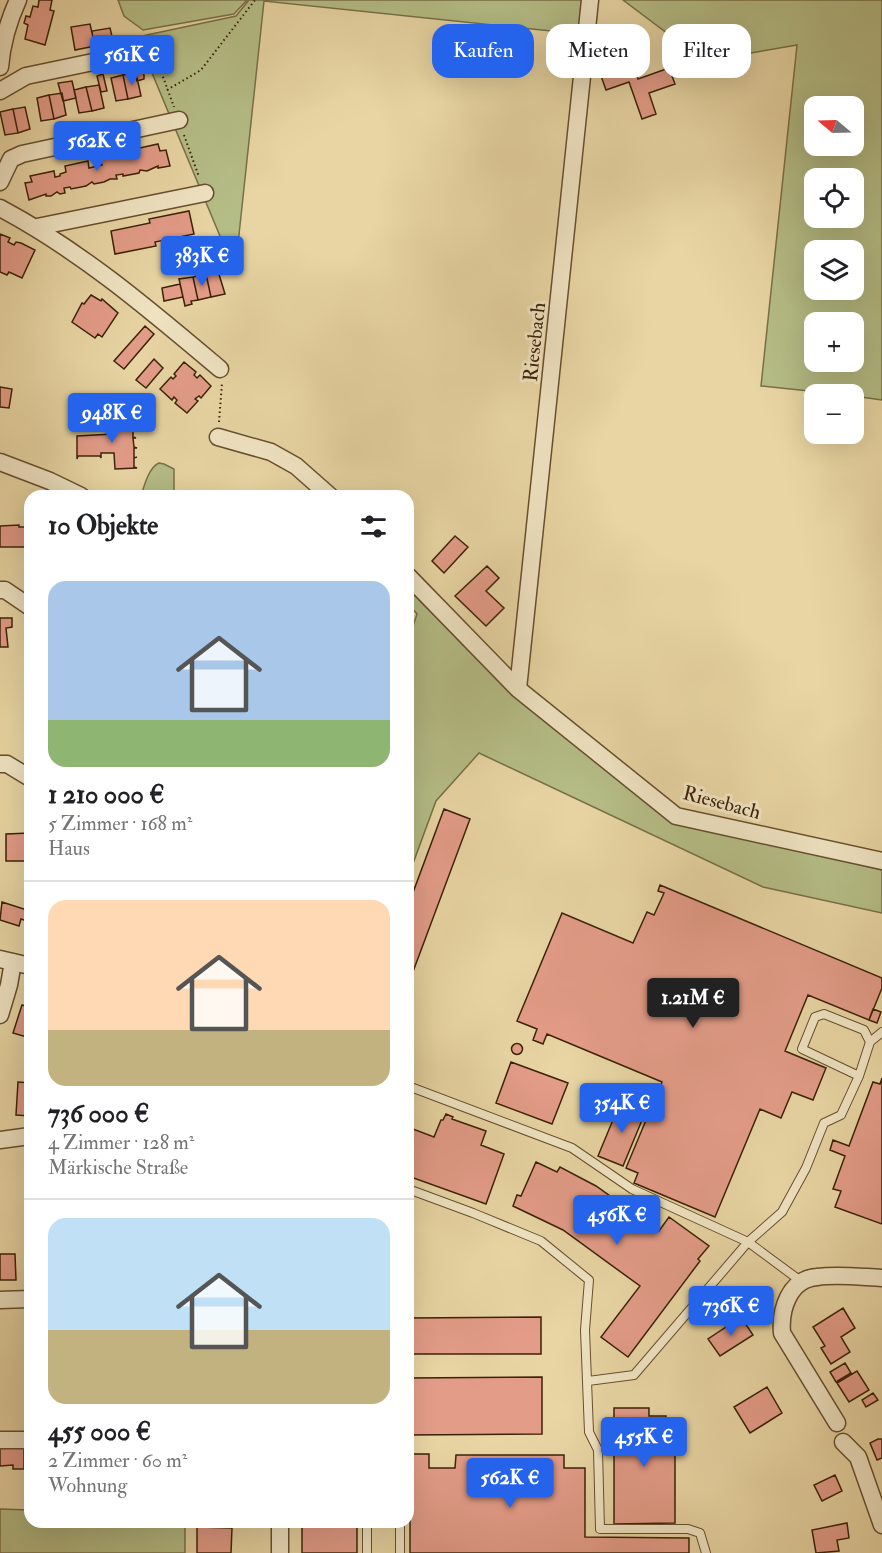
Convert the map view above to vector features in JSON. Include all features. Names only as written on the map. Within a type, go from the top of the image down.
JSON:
[{"type":"street","points":[[0,67],[2,47],[18,0]]},
{"type":"street","name":"Riesebach","points":[[518,689],[590,0]]},
{"type":"street","points":[[0,91],[26,76],[136,53]]},
{"type":"street","points":[[0,182],[11,159],[22,154],[179,120]]},
{"type":"street","points":[[37,227],[205,193]]},
{"type":"street","points":[[0,208],[37,227],[113,280],[220,369]]},
{"type":"street","points":[[218,437],[271,452],[296,466],[323,490]]},
{"type":"street","points":[[0,462],[69,490]]},
{"type":"street","name":"Riesebach","points":[[414,582],[518,689],[676,816],[882,861]]},
{"type":"street","points":[[0,590],[4,590],[24,603]]},
{"type":"street","points":[[0,764],[8,764],[24,774]]},
{"type":"street","points":[[0,1015],[9,985],[6,961],[24,965]]},
{"type":"street","points":[[0,1140],[24,1137]]},
{"type":"street","points":[[837,1423],[782,1333],[780,1318],[787,1297],[802,1282],[815,1276],[882,1278]]},
{"type":"street","points":[[0,1300],[24,1299]]},
{"type":"street","points":[[0,1440],[24,1440]]},
{"type":"street","points":[[843,1442],[858,1456],[882,1526]]},
{"type":"street","points":[[280,1528],[280,1553]]},
{"type":"lane","points":[[859,1076],[802,1049],[815,1017],[824,1014],[864,1030],[870,1042]]},
{"type":"lane","points":[[588,1381],[634,1375],[748,1242],[782,1212],[806,1168],[824,1123],[841,1115],[859,1076],[870,1042],[882,1032]]},
{"type":"lane","points":[[414,1088],[572,1148],[632,1189],[748,1242],[802,1282]]},
{"type":"lane","points":[[414,1192],[541,1240],[589,1280],[585,1330],[589,1432],[598,1450],[600,1529],[688,1529],[700,1533],[706,1553]]},
{"type":"lane","points":[[367,1528],[367,1553]]},
{"type":"lane","points":[[400,1528],[400,1553]]},
{"type":"path","points":[[167,90],[201,70],[255,0]]},
{"type":"path","points":[[218,437],[222,386],[220,369]]},
{"type":"green space","points":[[118,0],[247,0],[234,14],[143,30],[124,16]]},
{"type":"green space","points":[[249,0],[584,0],[581,24],[546,24],[546,30],[534,29],[534,24],[484,24],[264,1],[235,272],[137,37],[236,16]]},
{"type":"green space","points":[[623,0],[882,0],[882,400],[864,397],[864,384],[804,384],[804,391],[761,386],[797,45],[751,53],[751,24],[662,24],[662,29]]},
{"type":"green space","points":[[164,464],[174,469],[174,490],[143,490],[155,465]]},
{"type":"green space","points":[[414,592],[674,819],[882,870],[882,913],[763,887],[479,753],[436,801],[414,861],[414,623],[417,614],[414,611]]},
{"type":"green space","points":[[0,1509],[24,1510],[24,1528],[185,1528],[185,1553],[0,1553]]},
{"type":"building","points":[[39,0],[52,0],[50,10],[54,11],[45,45],[25,39],[28,25],[24,23],[26,16],[30,17],[33,6],[38,7]]},
{"type":"building","points":[[90,24],[95,46],[75,50],[71,27]]},
{"type":"building","points":[[110,28],[113,41],[94,45],[92,31]]},
{"type":"building","points":[[139,63],[144,79],[137,81],[133,64]]},
{"type":"building","points":[[662,70],[662,78],[673,78],[675,84],[649,93],[656,114],[642,119],[629,82],[606,90],[602,78],[650,78],[650,75]]},
{"type":"building","points":[[136,73],[141,96],[128,99],[123,75]]},
{"type":"building","points":[[103,74],[107,91],[101,92],[97,76]]},
{"type":"building","points":[[123,75],[128,99],[116,101],[111,78]]},
{"type":"building","points":[[72,81],[76,98],[63,101],[58,83]]},
{"type":"building","points":[[99,85],[104,108],[92,111],[86,87]]},
{"type":"building","points":[[86,87],[92,111],[79,113],[74,90]]},
{"type":"building","points":[[62,93],[66,115],[54,119],[49,95]]},
{"type":"building","points":[[49,95],[54,119],[41,121],[37,98]]},
{"type":"building","points":[[25,107],[30,129],[18,133],[13,109]]},
{"type":"building","points":[[13,109],[18,133],[5,135],[0,112]]},
{"type":"building","points":[[158,144],[160,151],[166,150],[170,166],[158,168],[158,166],[123,176],[123,174],[116,175],[117,179],[94,184],[92,182],[86,186],[71,189],[70,187],[64,188],[65,193],[57,192],[51,196],[46,196],[46,194],[29,200],[25,183],[32,182],[30,176],[54,171],[55,177],[60,176],[66,172],[65,166],[88,161],[89,168],[102,165],[100,159],[112,156],[111,154],[123,152],[125,158],[136,156],[135,149]]},
{"type":"building","points":[[189,211],[194,234],[155,242],[156,246],[115,254],[111,231],[150,223],[149,219]]},
{"type":"building","points":[[0,234],[10,238],[8,242],[14,245],[16,242],[21,243],[35,250],[22,278],[9,272],[7,275],[0,272]]},
{"type":"building","points":[[218,271],[225,294],[211,297],[206,274]]},
{"type":"building","points":[[206,274],[211,297],[198,300],[193,277]]},
{"type":"building","points":[[193,277],[198,300],[191,301],[192,304],[185,306],[179,279]]},
{"type":"building","points":[[180,284],[183,297],[164,301],[162,288]]},
{"type":"building","points":[[91,295],[101,301],[102,299],[118,313],[102,337],[98,334],[95,338],[72,322],[82,303],[84,304]]},
{"type":"building","points":[[145,326],[154,334],[124,369],[114,361]]},
{"type":"building","points":[[154,359],[163,368],[146,388],[136,380]]},
{"type":"building","points":[[184,362],[196,372],[194,375],[197,378],[200,375],[211,386],[201,398],[199,396],[195,399],[198,401],[187,413],[175,403],[177,400],[174,397],[172,400],[160,389],[171,377],[173,379],[176,376],[174,374]]},
{"type":"building","points":[[0,387],[12,389],[9,408],[0,407]]},
{"type":"building","points":[[113,417],[135,417],[133,427],[136,427],[133,428],[133,437],[136,438],[133,438],[134,447],[137,448],[134,448],[134,467],[137,468],[115,469],[114,453],[101,453],[101,458],[100,456],[78,456],[77,459],[77,436],[113,434]]},
{"type":"building","points":[[0,526],[24,527],[24,547],[0,547]]},
{"type":"building","points":[[455,536],[468,547],[444,573],[432,561]]},
{"type":"building","points":[[487,566],[499,578],[486,591],[504,608],[486,626],[455,596]]},
{"type":"building","points":[[0,618],[12,618],[12,627],[6,628],[8,647],[0,647]]},
{"type":"building","points":[[444,809],[470,819],[414,969],[414,890]]},
{"type":"building","points":[[24,833],[24,861],[6,861],[6,834]]},
{"type":"building","points":[[660,885],[882,978],[882,988],[869,1020],[808,995],[785,1051],[826,1068],[813,1100],[792,1092],[781,1118],[760,1109],[715,1217],[634,1183],[638,1173],[626,1168],[662,1082],[547,1034],[543,1044],[533,1040],[537,1029],[517,1021],[562,913],[633,943],[647,912],[654,915],[664,893],[658,891]]},
{"type":"building","points":[[2,902],[24,909],[24,920],[21,919],[19,926],[0,920]]},
{"type":"building","points":[[22,1005],[24,1006],[24,1036],[13,1033]]},
{"type":"building","points":[[873,1009],[881,1012],[877,1023],[869,1020]]},
{"type":"building","points":[[517,1043],[523,1049],[517,1055],[511,1049]]},
{"type":"building","points":[[511,1062],[568,1083],[552,1124],[496,1103]]},
{"type":"building","points":[[882,1078],[882,1224],[835,1207],[841,1191],[833,1189],[845,1156],[830,1150],[833,1140],[849,1146],[873,1082],[880,1084]]},
{"type":"building","points":[[18,1082],[24,1082],[24,1116],[16,1115]]},
{"type":"building","points":[[620,1103],[645,1113],[623,1166],[598,1156]]},
{"type":"building","points":[[446,1114],[453,1117],[452,1119],[486,1131],[481,1145],[504,1154],[486,1204],[414,1178],[414,1129],[434,1137]]},
{"type":"building","points":[[536,1162],[557,1172],[560,1167],[596,1186],[659,1231],[669,1217],[709,1246],[628,1357],[601,1337],[640,1286],[563,1230],[513,1206],[517,1195],[521,1196]]},
{"type":"building","points":[[0,1254],[15,1254],[16,1280],[0,1280]]},
{"type":"building","points":[[843,1308],[855,1328],[841,1337],[850,1352],[831,1364],[821,1348],[825,1346],[813,1327]]},
{"type":"building","points":[[541,1317],[541,1354],[414,1354],[414,1318]]},
{"type":"building","points":[[741,1317],[753,1335],[720,1356],[708,1339]]},
{"type":"building","points":[[845,1363],[851,1373],[836,1382],[830,1372]]},
{"type":"building","points":[[857,1371],[869,1390],[849,1402],[837,1383]]},
{"type":"building","points":[[542,1377],[542,1434],[414,1435],[414,1378]]},
{"type":"building","points":[[767,1387],[782,1413],[750,1433],[734,1407]]},
{"type":"building","points":[[873,1393],[878,1400],[866,1407],[862,1400]]},
{"type":"building","points":[[614,1408],[649,1408],[649,1416],[666,1416],[666,1427],[675,1427],[675,1523],[614,1524]]},
{"type":"building","points":[[882,1439],[882,1458],[877,1460],[870,1443]]},
{"type":"building","points":[[0,1448],[24,1448],[24,1469],[13,1469],[13,1465],[0,1466]]},
{"type":"building","points":[[414,1454],[429,1454],[429,1468],[455,1468],[456,1455],[564,1455],[564,1468],[585,1468],[585,1537],[689,1538],[689,1553],[410,1553],[410,1528],[414,1528]]},
{"type":"building","points":[[835,1475],[842,1491],[822,1501],[814,1485]]},
{"type":"building","points":[[847,1523],[849,1538],[837,1540],[839,1551],[816,1553],[812,1530]]},
{"type":"building","points":[[197,1528],[232,1528],[231,1553],[197,1553]]},
{"type":"building","points":[[302,1528],[357,1528],[357,1553],[302,1553]]}]
